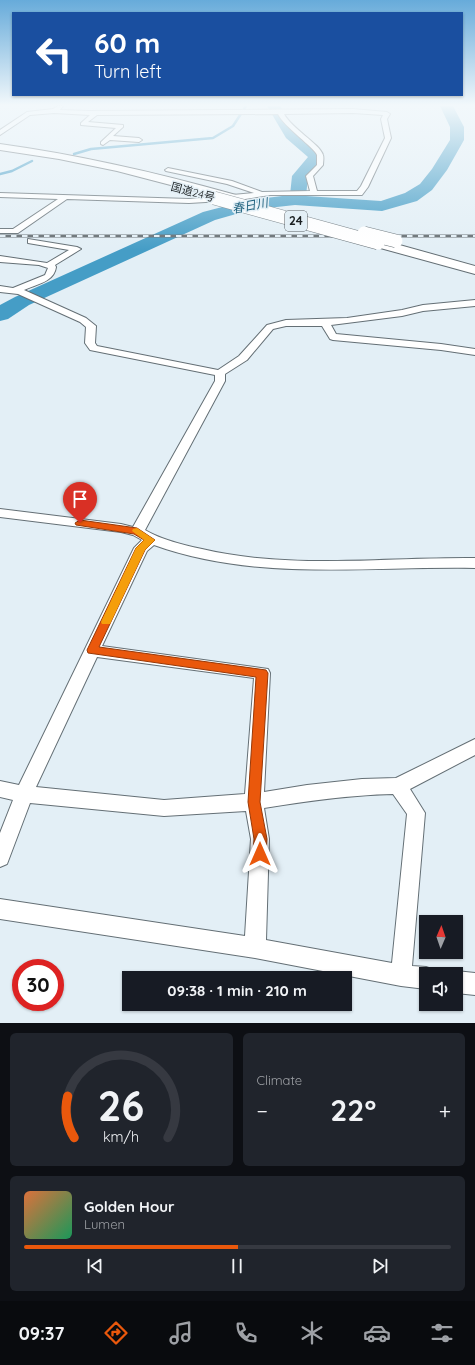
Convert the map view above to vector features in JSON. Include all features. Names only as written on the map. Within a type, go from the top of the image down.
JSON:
[{"type":"highway","name":"国道24号","points":[[10,154],[102,169],[214,198],[475,270]]},
{"type":"highway","name":"国道24号","points":[[44,154],[110,166],[232,197],[475,263]]},
{"type":"street","points":[[314,193],[309,176],[320,164],[319,154]]},
{"type":"street","points":[[0,196],[189,201],[239,198],[278,192],[351,194],[359,193],[364,187],[380,154]]},
{"type":"street","points":[[168,170],[240,186],[254,190],[260,194]]},
{"type":"street","points":[[0,231],[15,231],[66,197]]},
{"type":"street","points":[[0,259],[49,265],[77,249],[31,241]]},
{"type":"street","points":[[18,290],[51,274],[52,267],[49,265]]},
{"type":"street","points":[[0,289],[18,290],[83,320],[91,326],[90,343],[94,348],[220,373],[243,358],[270,327],[286,322],[326,323],[382,316],[445,305],[475,303]]},
{"type":"street","points":[[326,323],[333,337],[442,347],[475,352]]},
{"type":"street","points":[[137,532],[220,381],[220,373]]},
{"type":"street","points":[[0,513],[121,528],[137,532],[151,540],[201,554],[258,564],[322,565],[475,563]]},
{"type":"street","points":[[0,858],[24,794],[92,650],[141,548],[151,540]]},
{"type":"street","points":[[92,650],[262,673],[254,802],[260,839],[255,948]]},
{"type":"street","points":[[0,789],[24,794],[164,808],[254,802],[307,793],[362,787],[398,786],[453,759],[475,746]]},
{"type":"street","points":[[398,786],[416,813],[401,975]]},
{"type":"street","points":[[0,909],[255,948],[419,977]]},
{"type":"street","points":[[463,983],[475,984]]},
{"type":"waterway","points":[[295,200],[298,197],[300,176],[316,157],[313,154]]},
{"type":"waterway","name":"春日川","points":[[295,200],[382,206],[411,197],[426,187],[439,170],[448,154]]},
{"type":"waterway","points":[[0,174],[12,171],[32,161]]},
{"type":"waterway","name":"春日川","points":[[0,314],[22,301],[209,216],[249,205],[295,200]]},
{"type":"railway","points":[[0,236],[475,236]]},
{"type":"slow traffic","points":[[106,622],[141,548],[151,540],[137,531]]},
{"type":"route","points":[[80,523],[121,528],[137,532],[151,540],[141,548],[92,650],[262,673],[254,802],[260,839],[260,854]]}]
